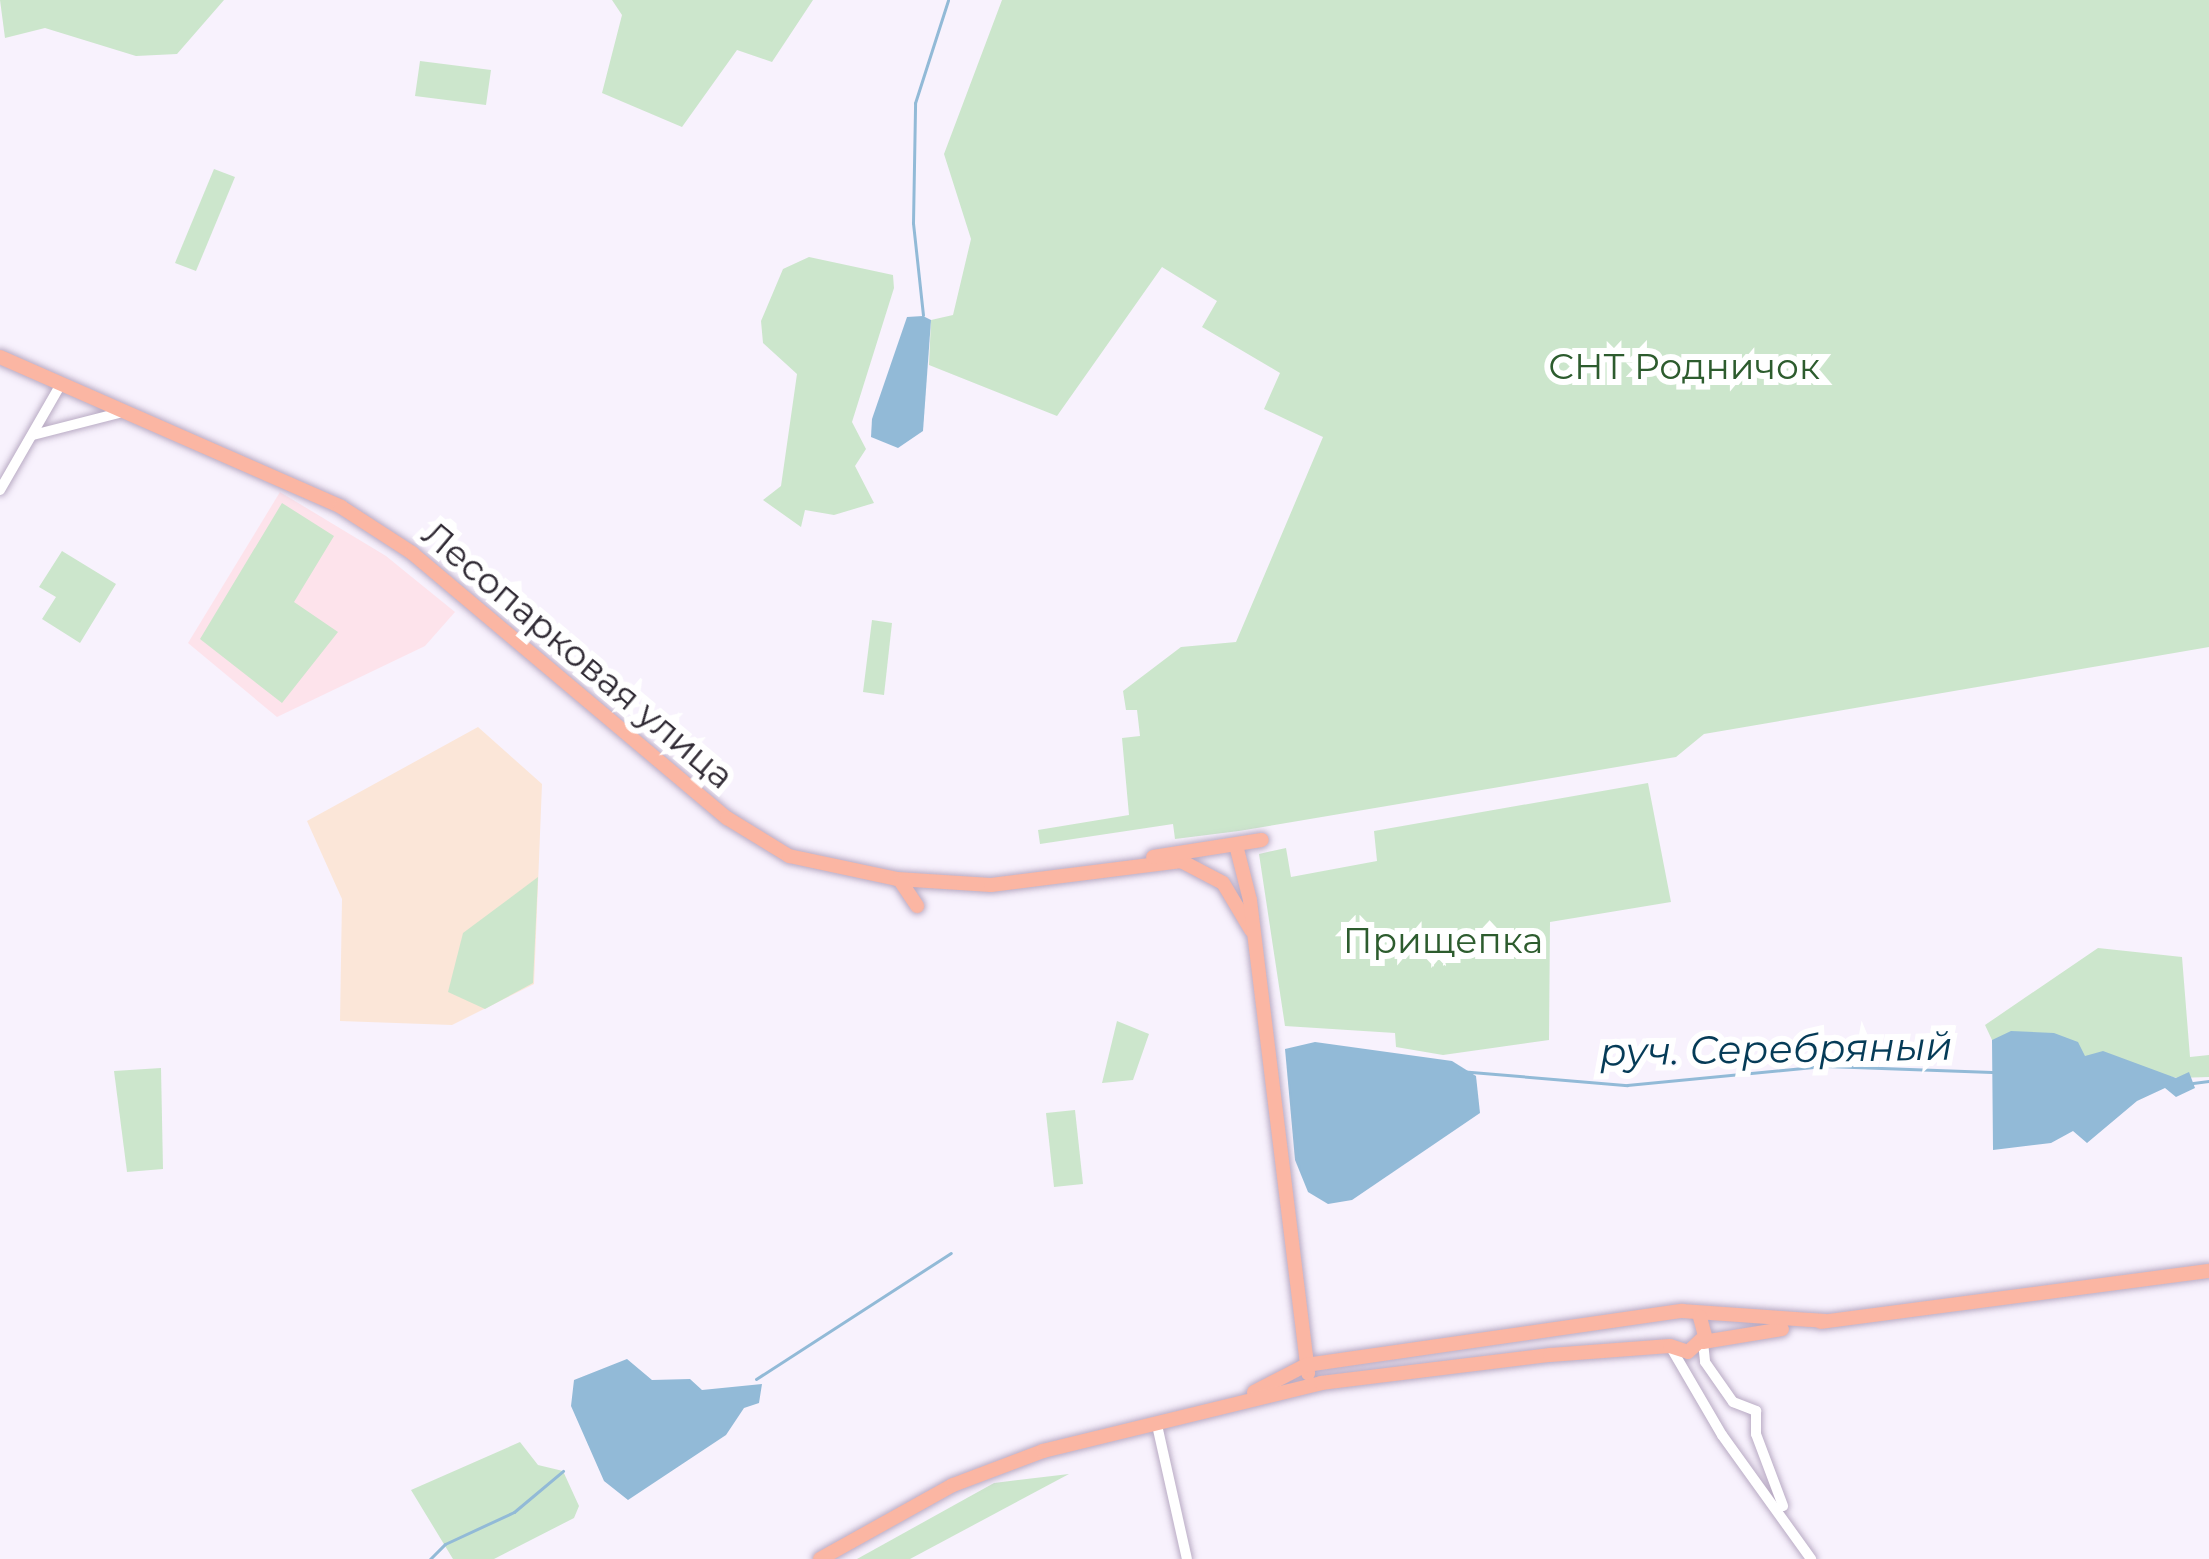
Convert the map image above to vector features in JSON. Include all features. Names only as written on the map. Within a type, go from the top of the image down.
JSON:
[{"type":"main road","name":"Лесопарковая улица","points":[[0,357],[270,471],[412,554],[756,838],[809,862],[897,879],[991,885],[1212,848],[1237,848]]},
{"type":"main road","points":[[1223,883],[1243,864],[1262,840],[1237,848],[1243,864],[1306,1365],[1321,1383]]},
{"type":"main road","points":[[1207,873],[1212,848]]},
{"type":"main road","points":[[1142,861],[1181,861],[1223,883],[1251,930]]},
{"type":"main road","points":[[897,879],[917,906]]},
{"type":"main road","points":[[820,1559],[953,1484],[1043,1451],[1238,1399],[1321,1383],[1670,1346],[1688,1352],[1703,1342],[1826,1321],[2209,1271]]},
{"type":"main road","points":[[1238,1399],[1306,1365],[1670,1318],[1682,1311],[1700,1317],[1826,1321]]},
{"type":"main road","points":[[1700,1317],[1703,1342]]},
{"type":"main road","points":[[1670,1318],[1670,1346]]},
{"type":"street","points":[[0,490],[61,384]]},
{"type":"street","points":[[34,435],[125,412]]},
{"type":"street","points":[[1703,1342],[1705,1362],[1733,1402],[1756,1411],[1756,1434],[1789,1520],[1811,1559]]},
{"type":"street","points":[[1670,1346],[1722,1435],[1789,1520]]},
{"type":"street","points":[[1733,1402],[1717,1417],[1722,1435],[1737,1445],[1756,1434]]},
{"type":"street","points":[[1157,1424],[1187,1559]]},
{"type":"shaded area","points":[[280,492],[386,556],[455,612],[425,646],[277,717],[188,643]]},
{"type":"shaded area","points":[[478,727],[542,784],[534,984],[452,1025],[340,1021],[342,899],[307,821]]},
{"type":"green space","points":[[0,0],[224,0],[177,54],[136,56],[45,28],[5,38]]},
{"type":"green space","points":[[612,0],[813,0],[772,62],[737,50],[682,127],[602,93],[622,15]]},
{"type":"green space","name":"СНТ Родничок","points":[[1002,0],[2209,0],[2209,647],[1704,734],[1676,757],[1239,831],[1175,839],[1173,824],[1040,844],[1038,830],[1129,815],[1122,738],[1140,736],[1137,710],[1126,710],[1123,691],[1181,647],[1236,642],[1323,437],[1264,409],[1280,373],[1202,327],[1217,301],[1162,267],[1057,416],[929,365],[931,320],[953,315],[971,239],[944,154]]},
{"type":"green space","points":[[420,61],[491,70],[486,105],[415,96]]},
{"type":"green space","points":[[214,169],[235,177],[196,271],[175,263]]},
{"type":"green space","points":[[809,257],[893,275],[894,288],[852,422],[866,449],[855,466],[874,503],[834,515],[805,510],[801,527],[763,500],[781,486],[797,374],[763,343],[761,321],[783,269]]},
{"type":"green space","points":[[282,503],[334,536],[294,602],[338,632],[282,703],[200,639]]},
{"type":"green space","points":[[62,551],[116,584],[80,643],[42,619],[56,597],[39,587]]},
{"type":"green space","points":[[872,620],[892,623],[884,695],[863,692]]},
{"type":"green space","name":"Прищепка","points":[[1648,783],[1671,902],[1550,922],[1549,1040],[1443,1055],[1396,1047],[1395,1033],[1285,1026],[1259,854],[1286,848],[1291,877],[1377,861],[1374,831]]},
{"type":"green space","points":[[538,877],[533,983],[485,1009],[448,992],[463,933]]},
{"type":"green space","points":[[2098,948],[2182,957],[2190,1057],[2209,1055],[2209,1077],[2177,1078],[2084,1056],[2045,1034],[1992,1040],[1985,1025]]},
{"type":"green space","points":[[1117,1021],[1149,1034],[1133,1080],[1102,1083]]},
{"type":"green space","points":[[161,1068],[163,1169],[127,1172],[114,1071]]},
{"type":"green space","points":[[1075,1110],[1083,1184],[1054,1187],[1046,1113]]},
{"type":"green space","points":[[520,1442],[538,1465],[563,1471],[579,1506],[574,1518],[494,1559],[453,1559],[411,1490]]},
{"type":"green space","points":[[1069,1474],[910,1559],[857,1559],[994,1483]]},
{"type":"water","points":[[907,317],[931,320],[923,431],[898,448],[871,437],[872,419]]},
{"type":"water","points":[[2011,1031],[2054,1033],[2078,1042],[2085,1056],[2103,1051],[2176,1078],[2189,1072],[2195,1088],[2176,1097],[2165,1088],[2137,1101],[2087,1143],[2073,1131],[2051,1143],[1993,1150],[1992,1040]]},
{"type":"water","points":[[1315,1042],[1452,1061],[1476,1076],[1480,1113],[1352,1200],[1328,1204],[1308,1192],[1295,1160],[1285,1049]]},
{"type":"water","points":[[627,1359],[652,1380],[690,1379],[702,1390],[762,1384],[759,1403],[744,1408],[726,1435],[628,1500],[604,1481],[571,1406],[574,1380]]},
{"type":"waterway","points":[[923,315],[913,223],[915,103],[948,0]]},
{"type":"waterway","name":"руч. Серебряный","points":[[1459,1071],[1627,1085],[1826,1066],[1992,1072]]},
{"type":"waterway","name":"руч. Серебряный","points":[[2193,1083],[2209,1081]]},
{"type":"waterway","name":"руч. Серебряный","points":[[756,1379],[951,1253]]},
{"type":"waterway","name":"руч. Серебряный","points":[[430,1559],[445,1544],[514,1512],[563,1471]]}]
